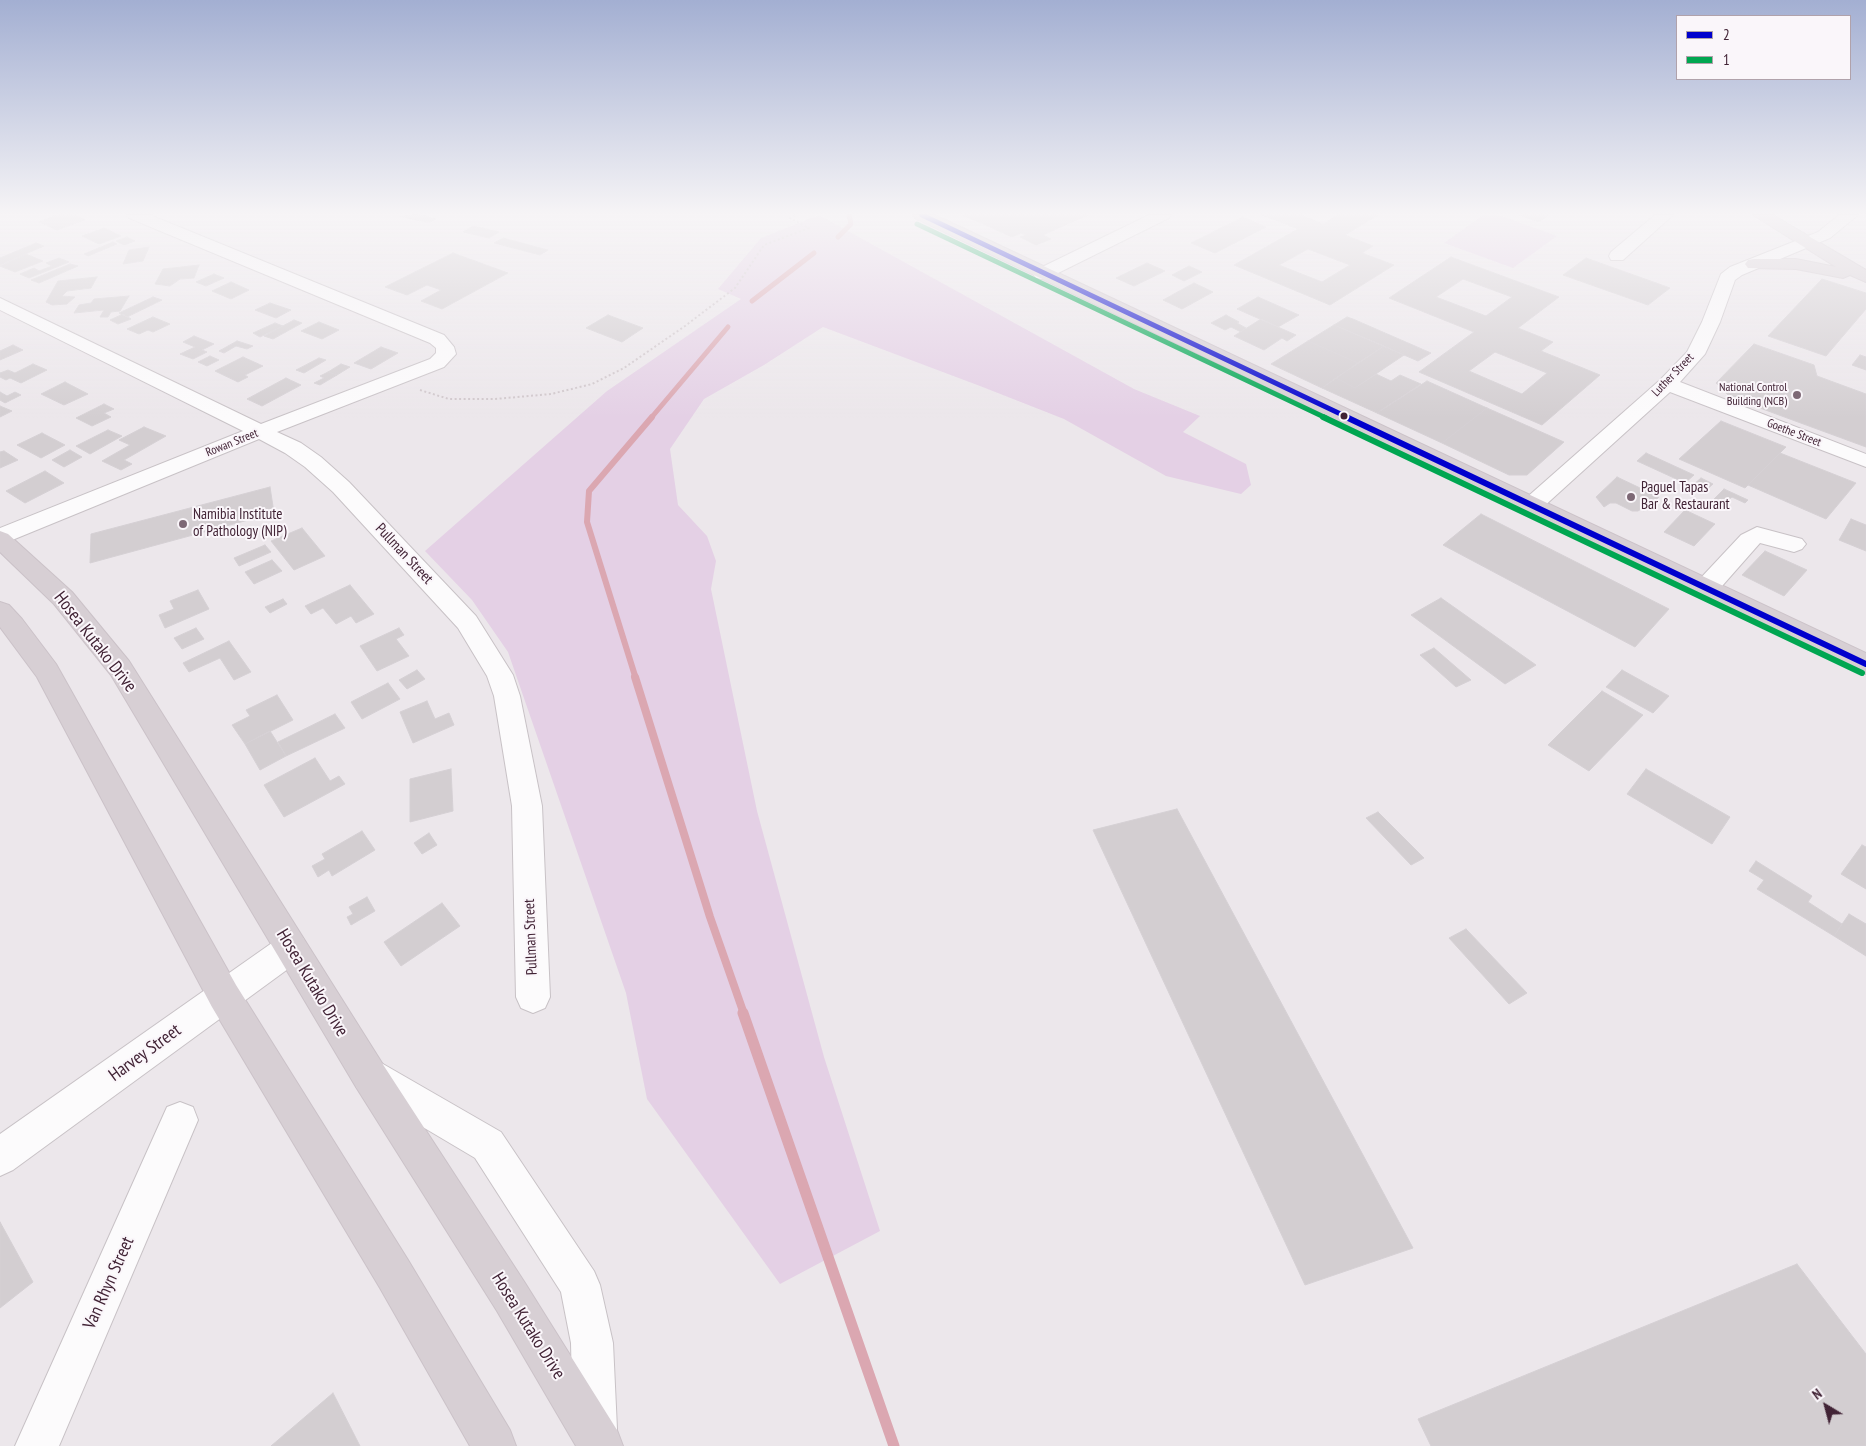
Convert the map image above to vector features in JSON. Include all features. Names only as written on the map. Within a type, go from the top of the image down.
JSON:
[{"type":"main road","points":[[1061,282],[1186,339],[1866,664]]},
{"type":"main road","name":"Hosea Kutako Drive","points":[[0,538],[63,598],[120,668],[368,1075],[476,1245],[511,1296],[598,1440]]},
{"type":"main road","points":[[0,611],[13,625],[47,671],[224,996],[394,1274],[494,1446]]},
{"type":"street","name":"Rowan Street","points":[[0,538],[261,431],[437,363],[446,354],[445,347],[437,340],[297,282]]},
{"type":"street","name":"Luther Street","points":[[1533,504],[1667,384],[1695,354],[1711,322],[1726,282]]},
{"type":"street","name":"Pullman Street","points":[[0,304],[11,319],[261,431],[293,448],[313,462],[341,487],[467,622],[500,675],[506,696],[527,806],[533,997]]},
{"type":"street","name":"Goethe Street","points":[[1667,384],[1866,461]]},
{"type":"street","points":[[1706,588],[1749,540],[1757,535],[1794,544]]},
{"type":"street","name":"Harvey Street","points":[[0,1158],[291,948]]},
{"type":"street","points":[[368,1075],[488,1145],[580,1285],[592,1343],[598,1440]]},
{"type":"street","name":"Van Rhyn Street","points":[[37,1446],[180,1120]]},
{"type":"path","points":[[397,378],[419,389],[449,399],[494,400],[551,394],[592,384],[624,368],[686,326],[735,288],[739,282]]},
{"type":"shaded area","points":[[723,282],[941,282],[1134,389],[1200,416],[1183,432],[1246,464],[1251,485],[1241,494],[1166,476],[1064,419],[823,327],[764,365],[704,399],[670,449],[678,505],[707,536],[716,561],[711,589],[757,811],[824,1057],[880,1231],[780,1284],[647,1099],[626,993],[508,652],[472,600],[425,551],[607,391],[741,299],[718,289]]},
{"type":"building","points":[[57,282],[94,282],[91,288],[67,291],[62,296],[75,297],[67,304],[52,305],[46,302]]},
{"type":"building","points":[[156,282],[175,282],[170,286],[155,284]]},
{"type":"building","points":[[197,282],[214,282],[206,286]]},
{"type":"building","points":[[230,282],[249,290],[231,299],[212,291]]},
{"type":"building","points":[[394,282],[491,282],[442,309],[421,301],[441,290],[427,285],[407,295],[385,287]]},
{"type":"building","points":[[1126,282],[1141,282],[1134,286]]},
{"type":"building","points":[[1276,282],[1366,282],[1330,305]]},
{"type":"building","points":[[1412,282],[1458,282],[1436,297],[1486,316],[1512,297],[1472,282],[1520,282],[1559,297],[1518,328],[1553,342],[1541,351],[1600,375],[1542,425],[1419,372],[1474,332],[1389,298]],"holes":[[[1495,352],[1547,373],[1522,394],[1469,371]]]},
{"type":"building","points":[[1584,282],[1655,282],[1670,288],[1648,305]]},
{"type":"building","points":[[1819,282],[1833,282],[1866,293],[1866,309],[1826,356],[1768,336]]},
{"type":"building","points":[[1194,283],[1213,292],[1182,309],[1163,300]]},
{"type":"building","points":[[129,296],[120,311],[111,312],[108,317],[100,317],[104,310],[74,313],[79,305],[91,303],[94,299]]},
{"type":"building","points":[[153,297],[162,300],[127,317],[119,313]]},
{"type":"building","points":[[1258,297],[1299,315],[1278,327],[1237,309]]},
{"type":"building","points":[[270,303],[291,310],[276,318],[255,310]]},
{"type":"building","points":[[123,314],[131,319],[118,324],[110,320]]},
{"type":"building","points":[[608,315],[643,328],[622,342],[586,328]]},
{"type":"building","points":[[1226,315],[1246,328],[1241,332],[1231,327],[1225,330],[1211,323]]},
{"type":"building","points":[[153,317],[170,324],[153,332],[148,330],[139,334],[127,329]]},
{"type":"building","points":[[1347,317],[1431,353],[1418,361],[1334,325]]},
{"type":"building","points":[[1261,319],[1296,335],[1287,341],[1282,338],[1264,350],[1234,336]]},
{"type":"building","points":[[294,320],[302,323],[273,339],[264,336]]},
{"type":"building","points":[[319,322],[339,330],[322,339],[301,331]]},
{"type":"building","points":[[275,323],[283,326],[260,337],[253,333]]},
{"type":"building","points":[[1334,325],[1384,346],[1358,363],[1308,341]]},
{"type":"building","points":[[194,336],[214,344],[202,350],[207,352],[193,359],[180,354],[195,347],[183,342]]},
{"type":"building","points":[[237,341],[253,346],[247,349],[236,346],[224,353],[219,351]]},
{"type":"building","points":[[1308,341],[1358,363],[1322,388],[1271,364]]},
{"type":"building","name":"National Control Building (NCB)","points":[[1754,344],[1814,365],[1817,376],[1866,394],[1866,447],[1730,397],[1716,383]]},
{"type":"building","points":[[13,345],[23,350],[0,360],[0,351]]},
{"type":"building","points":[[1384,346],[1404,355],[1355,388],[1336,378]]},
{"type":"building","points":[[381,347],[398,353],[371,369],[354,363]]},
{"type":"building","points":[[1860,355],[1866,357],[1866,370],[1852,365]]},
{"type":"building","points":[[210,356],[219,360],[207,366],[198,362]]},
{"type":"building","points":[[243,357],[263,366],[245,375],[248,377],[238,382],[215,371]]},
{"type":"building","points":[[319,358],[326,360],[304,373],[296,370]]},
{"type":"building","points":[[33,364],[47,370],[21,383],[10,378],[6,380],[0,377],[0,373],[8,370],[15,373]]},
{"type":"building","points":[[341,364],[350,367],[337,375],[328,372]]},
{"type":"building","points":[[328,372],[337,375],[320,385],[314,383],[324,378],[320,376]]},
{"type":"building","points":[[1376,374],[1391,381],[1400,375],[1421,384],[1377,413],[1322,388],[1336,378],[1355,388]]},
{"type":"building","points":[[286,378],[301,385],[262,406],[247,399]]},
{"type":"building","points":[[1427,381],[1487,408],[1442,443],[1377,413]]},
{"type":"building","points":[[65,382],[88,394],[64,405],[41,394]]},
{"type":"building","points":[[0,392],[7,396],[15,392],[21,395],[5,403],[0,400]]},
{"type":"building","points":[[104,404],[114,409],[104,413],[111,417],[92,426],[76,418]]},
{"type":"building","points":[[0,406],[12,411],[0,417]]},
{"type":"building","points":[[1487,408],[1564,442],[1527,475],[1509,475],[1442,443]]},
{"type":"building","points":[[1721,421],[1786,447],[1745,488],[1679,459]]},
{"type":"building","points":[[144,427],[166,436],[124,460],[132,464],[121,470],[102,461],[130,445],[119,440]]},
{"type":"building","points":[[108,430],[122,436],[90,454],[76,446]]},
{"type":"building","points":[[42,433],[65,445],[41,458],[17,445]]},
{"type":"building","points":[[70,450],[82,457],[64,467],[52,460]]},
{"type":"building","points":[[4,451],[18,460],[0,468],[0,452]]},
{"type":"building","points":[[1646,453],[1694,475],[1685,483],[1637,461]]},
{"type":"building","points":[[1780,453],[1856,483],[1826,519],[1748,485]]},
{"type":"building","points":[[45,471],[64,483],[25,503],[6,491]]},
{"type":"building","points":[[1617,477],[1659,497],[1644,511],[1641,509],[1632,511],[1616,503],[1610,503],[1604,507],[1596,497]]},
{"type":"building","points":[[1701,478],[1713,484],[1705,491],[1693,485]]},
{"type":"building","name":"Namibia Institute of Pathology (NIP)","points":[[270,487],[274,513],[90,563],[91,534]]},
{"type":"building","points":[[1724,489],[1748,500],[1745,503],[1732,497],[1724,503],[1714,499]]},
{"type":"building","points":[[1685,510],[1715,524],[1694,546],[1664,532]]},
{"type":"building","points":[[1481,514],[1669,609],[1635,647],[1443,545]]},
{"type":"building","points":[[1851,519],[1866,525],[1866,551],[1839,540]]},
{"type":"building","points":[[302,528],[325,556],[294,570],[271,541]]},
{"type":"building","points":[[265,545],[271,552],[239,566],[234,558]]},
{"type":"building","points":[[1765,551],[1807,570],[1784,596],[1742,575]]},
{"type":"building","points":[[272,560],[282,571],[254,584],[245,572]]},
{"type":"building","points":[[350,585],[374,614],[356,623],[351,616],[336,624],[323,608],[311,614],[305,606]]},
{"type":"building","points":[[198,590],[209,609],[165,628],[159,615],[174,609],[170,601]]},
{"type":"building","points":[[1441,598],[1536,665],[1505,684],[1411,615]]},
{"type":"building","points":[[283,599],[287,604],[270,613],[265,607]]},
{"type":"building","points":[[196,628],[204,639],[182,649],[174,638]]},
{"type":"building","points":[[399,628],[404,635],[396,639],[409,656],[377,671],[360,646]]},
{"type":"building","points":[[229,641],[251,672],[234,680],[220,658],[189,672],[183,663]]},
{"type":"building","points":[[1434,648],[1471,680],[1456,687],[1420,655]]},
{"type":"building","points":[[417,670],[425,679],[407,689],[399,680]]},
{"type":"building","points":[[1622,670],[1669,696],[1653,713],[1606,687]]},
{"type":"building","points":[[388,683],[400,699],[362,719],[351,702]]},
{"type":"building","points":[[1602,691],[1643,715],[1589,771],[1548,745]]},
{"type":"building","points":[[277,695],[293,720],[245,744],[232,725],[250,716],[246,710]]},
{"type":"building","points":[[427,701],[435,719],[449,713],[454,725],[413,743],[400,712]]},
{"type":"building","points":[[335,714],[345,728],[286,756],[278,742]]},
{"type":"building","points":[[270,731],[286,756],[260,770],[245,744]]},
{"type":"building","points":[[315,758],[330,781],[339,776],[345,784],[284,817],[264,785]]},
{"type":"building","points":[[451,769],[453,811],[410,822],[410,779]]},
{"type":"building","points":[[1646,769],[1730,817],[1712,844],[1627,794]]},
{"type":"building","points":[[1177,809],[1413,1248],[1305,1285],[1093,830]]},
{"type":"building","points":[[1378,812],[1424,858],[1411,865],[1366,818]]},
{"type":"building","points":[[362,831],[375,850],[332,876],[329,870],[318,877],[312,866],[325,859],[322,854]]},
{"type":"building","points":[[429,833],[437,845],[422,854],[414,843]]},
{"type":"building","points":[[1862,845],[1866,847],[1866,889],[1841,874]]},
{"type":"building","points":[[1756,861],[1812,896],[1808,902],[1842,924],[1834,936],[1757,889],[1764,880],[1749,871]]},
{"type":"building","points":[[367,897],[375,911],[351,925],[347,917],[353,914],[349,907]]},
{"type":"building","points":[[442,903],[460,926],[401,966],[384,942]]},
{"type":"building","points":[[1849,914],[1866,924],[1866,956],[1834,936]]},
{"type":"building","points":[[1466,929],[1527,993],[1509,1004],[1449,938]]},
{"type":"building","points":[[0,1222],[33,1282],[0,1308]]},
{"type":"building","points":[[1797,1264],[1866,1354],[1866,1446],[1431,1446],[1418,1419]]},
{"type":"building","points":[[333,1393],[360,1446],[271,1446]]},
{"type":"waterway","points":[[752,301],[776,282]]},
{"type":"waterway","points":[[651,418],[728,327]]},
{"type":"waterway","points":[[636,679],[587,522],[589,491],[652,417]]},
{"type":"waterway","points":[[635,677],[710,917],[744,1014]]},
{"type":"waterway","points":[[743,1013],[894,1446]]},
{"type":"transit line","name":"1","points":[[1040,282],[1862,673]]},
{"type":"transit line","name":"2","points":[[1064,282],[1866,664]]},
{"type":"place","name":"National Control Building (NCB)","points":[[1797,395]]},
{"type":"place","name":"Paguel Tapas Bar & Restaurant","points":[[1631,497]]},
{"type":"place","name":"Namibia Institute of Pathology (NIP)","points":[[183,524]]}]
